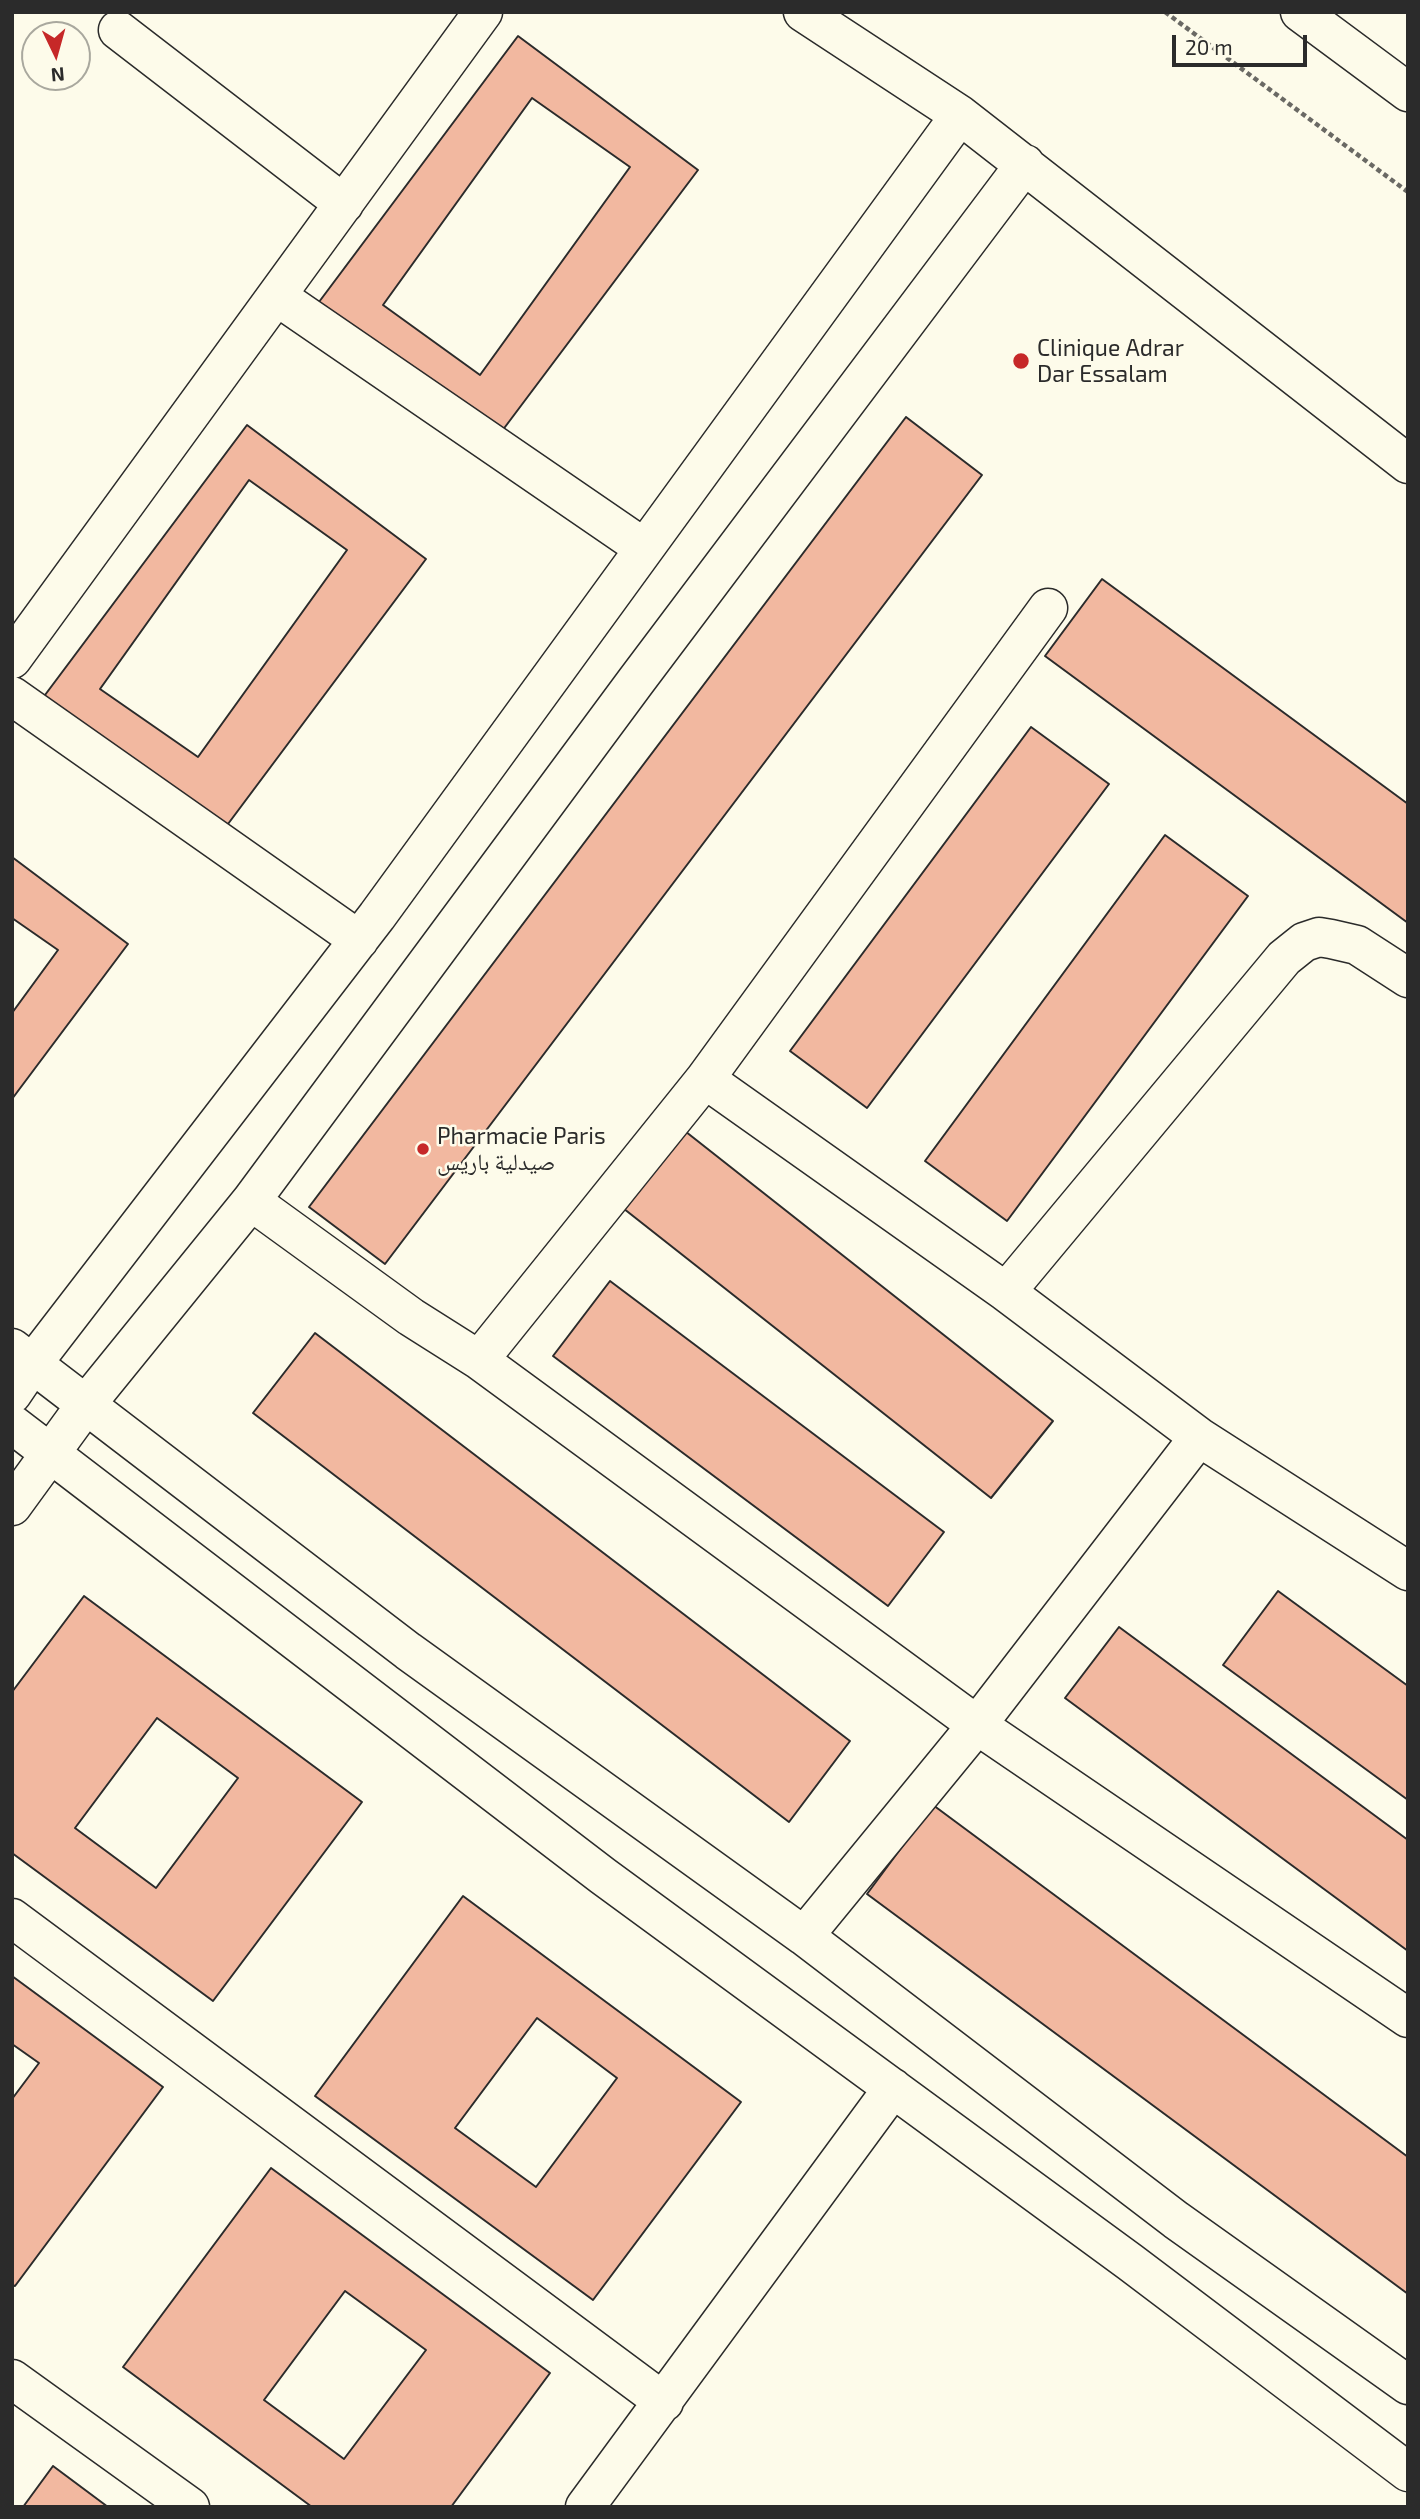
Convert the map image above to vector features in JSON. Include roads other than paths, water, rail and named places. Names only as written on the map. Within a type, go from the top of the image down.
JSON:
[{"type":"main road","points":[[12,659],[483,12]]},
{"type":"main road","points":[[803,12],[960,115],[1408,464]]},
{"type":"main road","points":[[1300,12],[1408,92]]},
{"type":"main road","points":[[118,30],[344,204]]},
{"type":"main road","points":[[960,115],[359,940],[19,1369],[87,1403],[408,1651],[804,1936],[1177,2220],[1408,2385]]},
{"type":"main road","points":[[12,1506],[87,1403],[251,1201],[636,681],[1025,164]]},
{"type":"main road","points":[[278,297],[645,548]]},
{"type":"main road","points":[[479,1360],[705,1079],[1048,608]]},
{"type":"main road","points":[[12,696],[359,940]]},
{"type":"main road","points":[[1006,1292],[1284,958],[1304,943],[1319,937],[1332,939],[1357,945],[1408,978]]},
{"type":"main road","points":[[705,1079],[1006,1292],[1199,1437],[1408,1572]]},
{"type":"main road","points":[[251,1201],[411,1317],[479,1360],[977,1725],[1408,2018]]},
{"type":"main road","points":[[12,1424],[603,1876],[1130,2262],[1408,2472]]},
{"type":"main road","points":[[804,1936],[977,1725],[1199,1437]]},
{"type":"main road","points":[[12,1918],[664,2402]]},
{"type":"main road","points":[[585,2507],[892,2088]]},
{"type":"main road","points":[[12,2379],[190,2507]]},
{"type":"place","name":"Clinique Adrar Dar Essalam","points":[[1021,361]]},
{"type":"place","name":"Pharmacie Paris صيدلية باريس","points":[[423,1149]]}]
